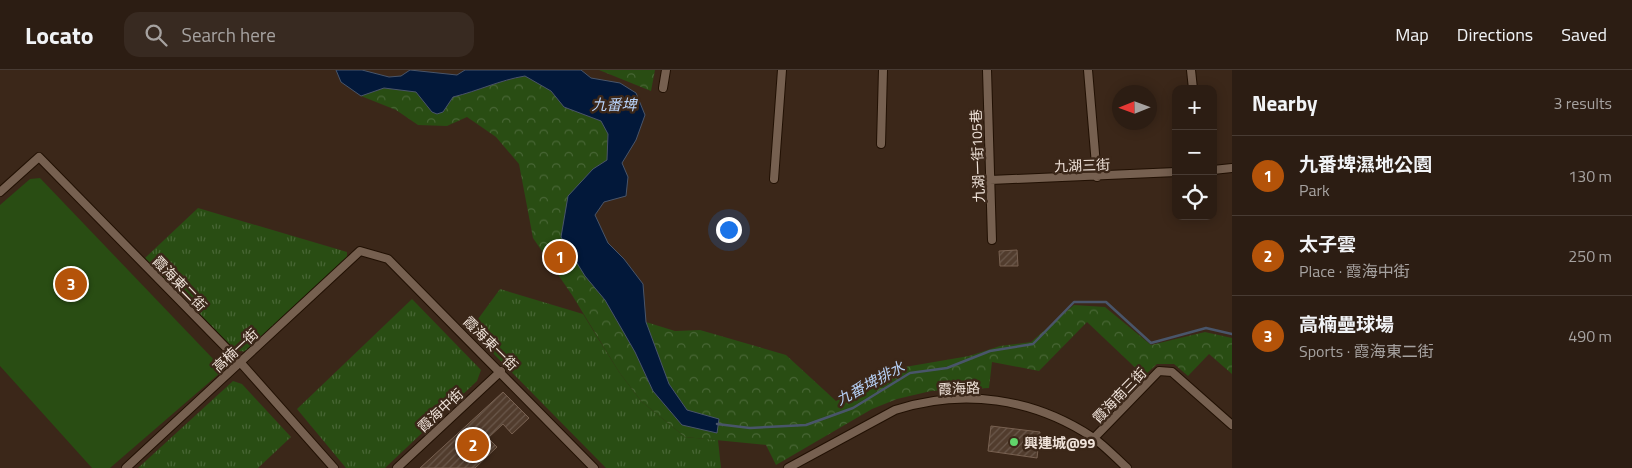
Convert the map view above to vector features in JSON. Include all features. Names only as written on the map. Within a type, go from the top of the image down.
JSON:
[{"type":"street","points":[[663,88],[666,70]]},
{"type":"street","points":[[774,179],[782,70]]},
{"type":"street","points":[[881,144],[883,70]]},
{"type":"street","name":"九湖一街105巷","points":[[987,70],[992,240]]},
{"type":"street","points":[[1088,70],[1097,177]]},
{"type":"street","points":[[1191,70],[1193,85]]},
{"type":"street","name":"霞海東二街","points":[[0,192],[39,157],[240,362],[334,468]]},
{"type":"street","points":[[1217,170],[1232,168]]},
{"type":"street","name":"九湖三街","points":[[990,180],[1097,177],[1172,172]]},
{"type":"street","name":"高楠一街","points":[[126,468],[360,251]]},
{"type":"street","name":"霞海東一街","points":[[360,251],[388,259],[501,371],[594,468]]},
{"type":"street","name":"霞海南三街","points":[[1094,438],[1159,371],[1166,370],[1172,372],[1232,425]]},
{"type":"street","name":"霞海中街","points":[[397,468],[501,371]]},
{"type":"street","name":"霞海路","points":[[788,468],[895,410],[942,400],[991,399],[1042,410],[1094,438],[1127,468]]},
{"type":"green space","points":[[599,70],[655,70],[651,91]]},
{"type":"green space","points":[[525,76],[551,91],[564,107],[601,121],[605,125],[608,134],[607,160],[593,169],[585,276],[605,300],[635,352],[653,391],[682,425],[719,420],[687,410],[668,384],[646,322],[675,331],[700,330],[786,355],[836,401],[899,368],[969,356],[1000,346],[1031,342],[1074,305],[1105,307],[1151,345],[1205,332],[1232,338],[1232,374],[1209,354],[1188,376],[1174,364],[1157,364],[1144,376],[1087,322],[1039,371],[992,362],[989,388],[931,391],[897,399],[872,409],[776,465],[766,445],[685,437],[641,401],[619,372],[572,295],[533,238],[519,164],[496,137],[467,117],[447,126],[418,125],[396,110],[361,96],[384,88],[416,92],[432,112],[443,112],[453,97]]},
{"type":"green space","points":[[40,178],[218,364],[220,373],[110,468],[92,468],[0,366],[0,205],[30,179]]},
{"type":"green space","points":[[198,208],[347,252],[347,257],[246,352],[235,350],[145,258]]},
{"type":"green space","points":[[500,289],[583,314],[619,372],[641,401],[685,437],[718,440],[721,468],[606,468],[470,330]]},
{"type":"green space","points":[[412,299],[481,370],[477,381],[385,468],[346,468],[297,409]]},
{"type":"green space","points":[[233,381],[242,384],[291,437],[258,468],[138,468]]},
{"type":"water","name":"九番埤","points":[[336,70],[362,70],[389,77],[401,76],[410,70],[457,75],[465,70],[581,70],[591,78],[620,83],[636,93],[645,115],[636,140],[622,163],[628,177],[626,196],[604,202],[595,215],[608,243],[624,259],[643,284],[646,322],[669,384],[687,410],[719,419],[717,433],[682,425],[653,391],[635,352],[605,300],[585,276],[561,237],[568,196],[593,169],[607,160],[608,134],[601,121],[564,107],[551,91],[525,76],[453,97],[443,112],[437,114],[432,112],[416,92],[384,88],[361,96],[341,82]]},
{"type":"building","points":[[1017,250],[1018,266],[1000,266],[999,251]]},
{"type":"building","points":[[503,392],[529,418],[512,434],[503,424],[488,438],[497,447],[475,468],[420,468]]},
{"type":"building","name":"興連城@99","points":[[991,426],[1040,432],[1037,458],[988,451]]},
{"type":"waterway","name":"九番埤排水","points":[[717,424],[750,428],[806,425],[853,408],[910,373],[947,368],[990,351],[1033,344],[1074,302],[1106,302],[1151,343],[1206,328],[1232,334]]},
{"type":"place","name":"九番埤濕地公園","points":[[560,257]]},
{"type":"place","name":"高楠壘球場","points":[[71,284]]},
{"type":"place","name":"興連城@99","points":[[1014,442]]},
{"type":"place","name":"太子雲","points":[[473,445]]}]
